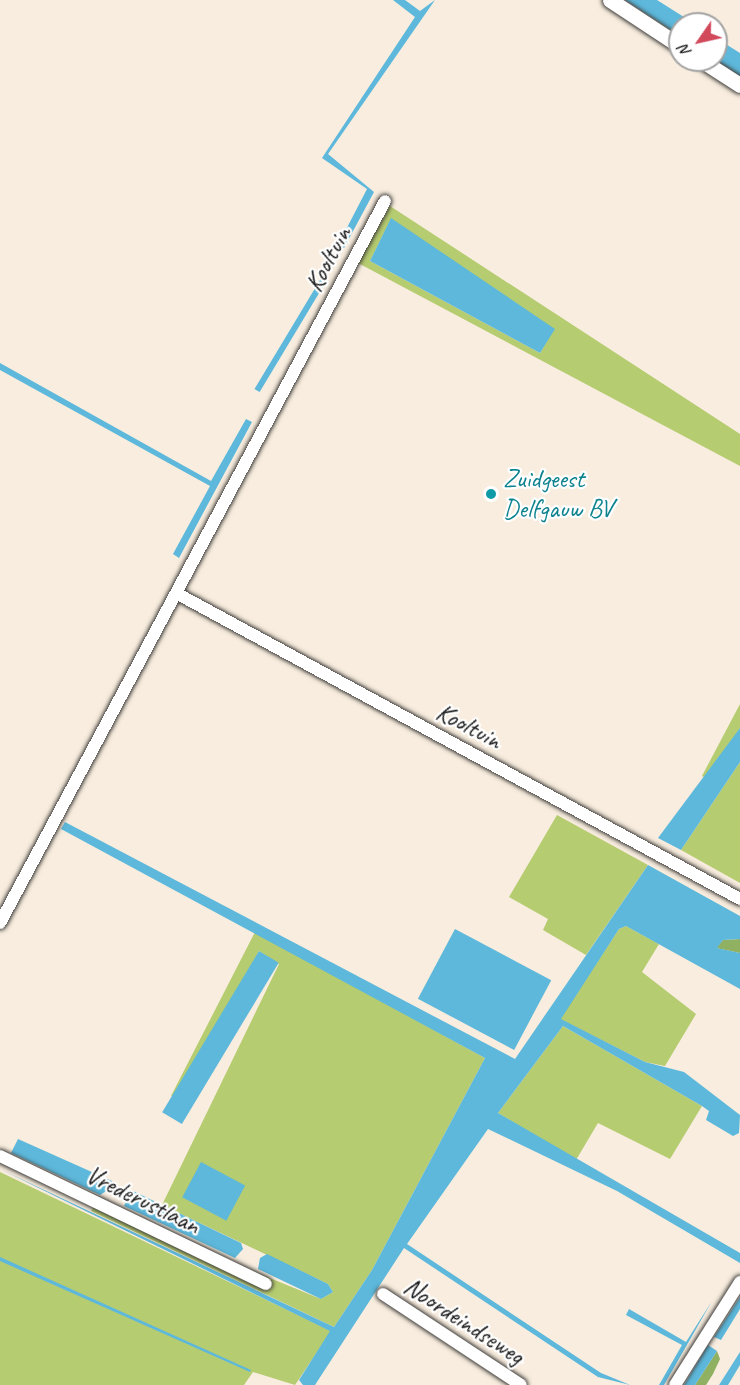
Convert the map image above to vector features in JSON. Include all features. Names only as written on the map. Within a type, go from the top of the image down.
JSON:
[{"type":"street","points":[[610,0],[668,38]]},
{"type":"street","points":[[719,72],[740,86]]},
{"type":"street","name":"Kooltuin","points":[[0,922],[385,201]]},
{"type":"street","name":"Kooltuin","points":[[176,593],[740,899]]},
{"type":"street","name":"Vrederustlaan","points":[[0,1156],[266,1284]]},
{"type":"street","points":[[675,1385],[740,1282]]},
{"type":"street","name":"Noordeindseweg","points":[[383,1294],[521,1385]]},
{"type":"green space","points":[[390,206],[740,434],[740,466],[358,263]],"holes":[[[391,219],[554,329],[540,353],[370,261]]]},
{"type":"green space","points":[[740,704],[740,728],[706,778],[702,776]]},
{"type":"green space","points":[[740,762],[740,883],[681,850]]},
{"type":"green space","points":[[557,815],[648,865],[586,955],[543,930],[548,919],[509,897]]},
{"type":"green space","points":[[626,926],[659,944],[642,972],[696,1014],[665,1066],[645,1062],[560,1019],[619,929]]},
{"type":"green space","points":[[255,932],[485,1058],[372,1270],[334,1327],[91,1211],[94,1206],[321,1299],[333,1292],[328,1284],[162,1205],[279,964],[259,951],[183,1100],[171,1096]]},
{"type":"green space","points":[[740,939],[740,953],[716,948],[723,940]]},
{"type":"green space","points":[[563,1026],[702,1106],[670,1159],[598,1123],[576,1160],[498,1113]]},
{"type":"green space","points":[[0,1172],[331,1331],[295,1385],[253,1372],[244,1385],[0,1385]]},
{"type":"green space","points":[[717,1351],[720,1359],[706,1385],[695,1385]]},
{"type":"water","points":[[393,0],[405,0],[420,11],[435,0],[328,154],[374,192],[344,248],[338,245],[367,189],[322,158],[415,17]]},
{"type":"water","points":[[625,0],[657,0],[676,12],[668,12],[668,28]]},
{"type":"water","points":[[728,46],[740,53],[740,76],[728,68]]},
{"type":"water","points":[[391,218],[555,329],[540,353],[370,261]]},
{"type":"water","points":[[323,275],[328,278],[260,392],[254,389]]},
{"type":"water","points":[[0,363],[211,481],[246,419],[252,422],[179,558],[173,554],[210,486],[0,370]]},
{"type":"water","points":[[740,728],[740,762],[681,850],[658,838]]},
{"type":"water","points":[[65,822],[515,1059],[648,865],[740,916],[740,939],[723,940],[717,948],[740,953],[740,989],[626,926],[619,929],[561,1019],[645,1062],[684,1072],[740,1115],[739,1133],[733,1136],[706,1120],[709,1111],[702,1106],[563,1026],[498,1113],[740,1253],[740,1263],[617,1191],[488,1129],[407,1244],[601,1373],[630,1385],[598,1377],[404,1248],[315,1385],[303,1385],[299,1380],[330,1331],[0,1169],[334,1327],[372,1270],[485,1058],[61,829]]},
{"type":"water","points":[[455,929],[551,980],[514,1050],[418,999]]},
{"type":"water","points":[[259,951],[279,963],[182,1124],[162,1112]]},
{"type":"water","points":[[18,1139],[112,1181],[111,1188],[100,1195],[11,1153]]},
{"type":"water","points":[[201,1162],[245,1185],[226,1221],[182,1197]]},
{"type":"water","points":[[131,1190],[241,1243],[243,1249],[235,1258],[124,1206]]},
{"type":"water","points":[[267,1254],[328,1284],[333,1292],[321,1299],[258,1269],[260,1258]]},
{"type":"water","points":[[0,1257],[251,1370],[250,1372],[0,1261]]},
{"type":"water","points":[[740,1297],[740,1309],[721,1340],[714,1337]]},
{"type":"water","points":[[712,1301],[664,1385],[659,1385],[682,1345],[626,1315],[629,1309],[686,1342]]},
{"type":"water","points":[[708,1345],[717,1351],[695,1385],[684,1385]]},
{"type":"water","points":[[740,1352],[740,1365],[728,1385],[719,1385]]},
{"type":"place","name":"Zuidgeest Delfgauw BV","points":[[491,494]]}]
